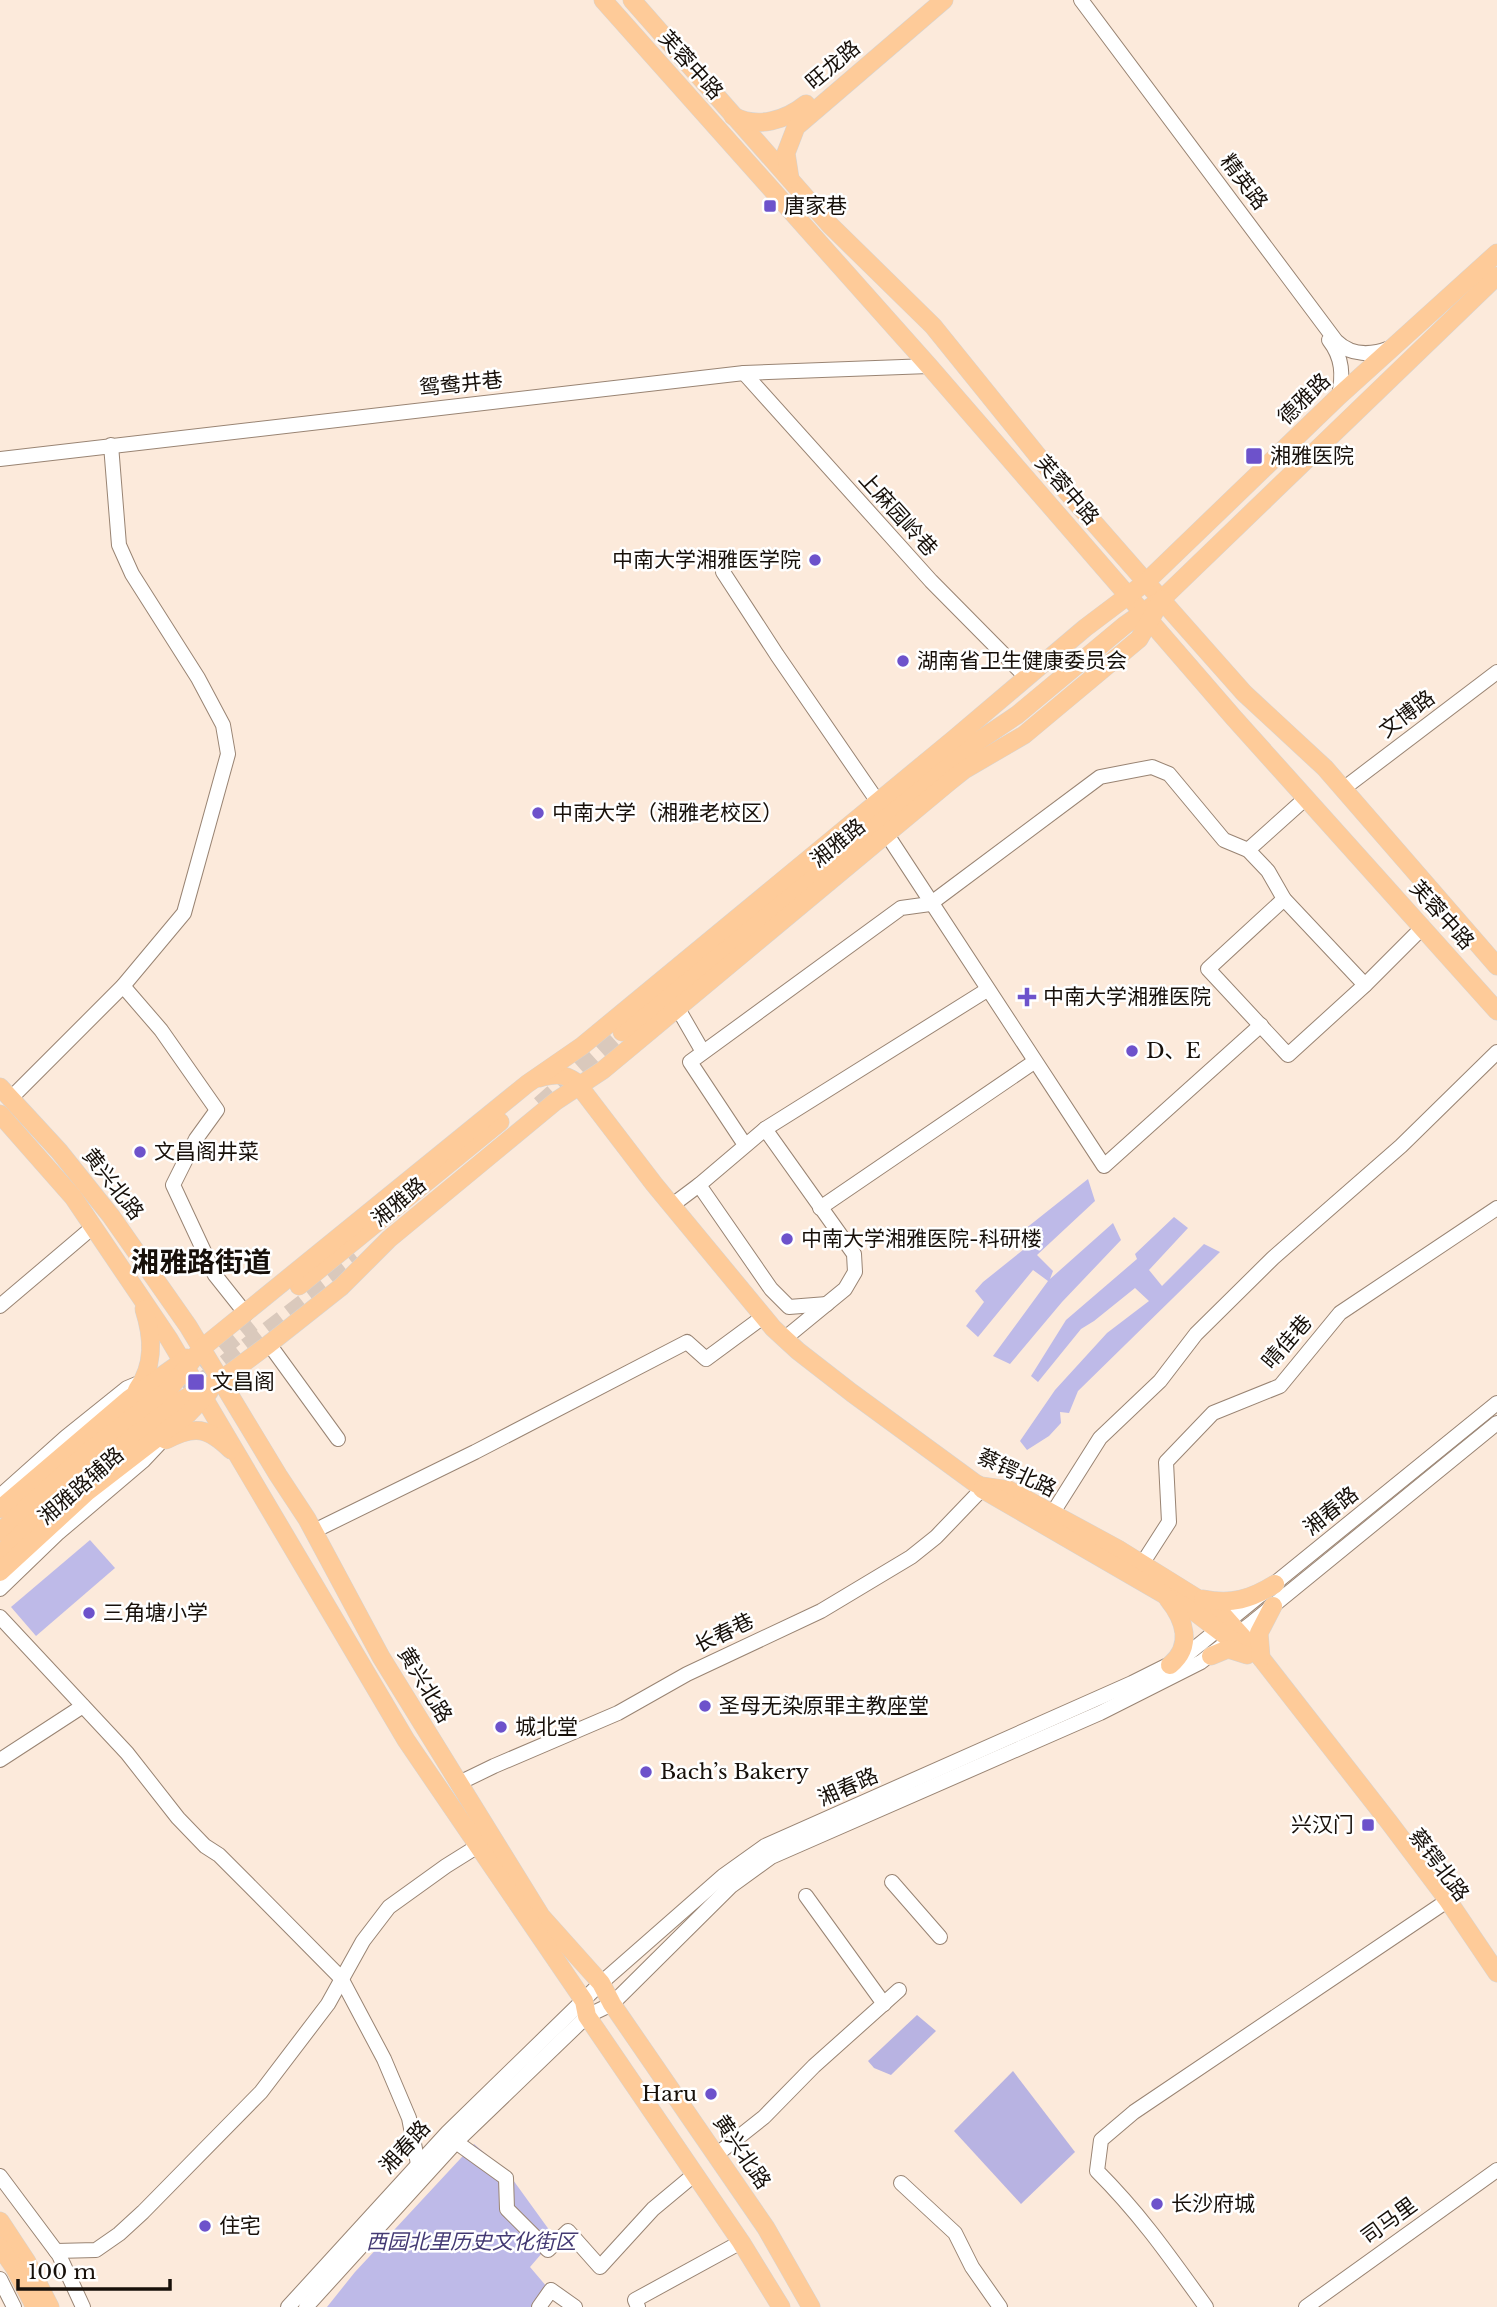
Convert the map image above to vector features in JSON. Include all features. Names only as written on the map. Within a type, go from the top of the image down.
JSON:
[{"type":"main road","name":"芙蓉中路","points":[[603,0],[929,366],[1306,799],[1497,1011]]},
{"type":"main road","name":"芙蓉中路","points":[[632,0],[830,225],[933,326],[1067,492],[1146,582],[1244,693],[1325,768],[1497,966]]},
{"type":"main road","name":"旺龙路","points":[[733,116],[764,122],[789,117],[929,0]]},
{"type":"main road","name":"旺龙路","points":[[791,182],[786,153],[796,127],[944,0]]},
{"type":"main road","name":"德雅路","points":[[1146,582],[1339,397],[1497,253]]},
{"type":"main road","points":[[1161,599],[1497,276]]},
{"type":"main road","name":"湘雅路","points":[[185,1364],[202,1348],[249,1319],[444,1168],[535,1092],[582,1046],[1099,616],[1146,582]]},
{"type":"main road","name":"湘雅路","points":[[622,1032],[956,757],[1017,715],[1146,617],[1161,599]]},
{"type":"main road","name":"湘雅路","points":[[0,1554],[94,1469],[180,1401],[203,1394],[341,1287],[400,1230],[556,1101],[603,1070],[964,770],[1024,735],[1139,639],[1146,617]]},
{"type":"main road","name":"湘雅路","points":[[249,1319],[527,1084],[582,1046]]},
{"type":"main road","points":[[527,1084],[552,1075],[570,1078],[579,1086]]},
{"type":"main road","name":"蔡锷北路","points":[[579,1086],[671,1206],[784,1339],[975,1483],[1230,1631]]},
{"type":"main road","name":"黄兴北路","points":[[5,1093],[59,1151],[111,1216],[202,1348],[314,1531],[381,1657],[541,1916],[601,1983],[612,2004],[766,2228],[811,2307]]},
{"type":"main road","name":"黄兴北路","points":[[0,1114],[57,1178],[185,1364],[406,1740],[741,2242],[781,2307]]},
{"type":"main road","points":[[129,1399],[142,1382],[150,1364],[151,1347],[140,1296]]},
{"type":"main road","points":[[0,1508],[129,1399],[164,1373],[185,1364]]},
{"type":"main road","points":[[0,1532],[89,1451],[170,1389],[185,1364]]},
{"type":"main road","points":[[0,1572],[87,1492],[188,1414],[203,1394]]},
{"type":"main road","points":[[124,1464],[182,1432],[201,1430],[224,1444],[248,1471]]},
{"type":"main road","name":"蔡锷北路","points":[[984,1488],[1009,1490],[1200,1599],[1255,1657],[1438,1888],[1497,1973]]},
{"type":"main road","points":[[1200,1599],[1234,1602],[1254,1596],[1275,1584]]},
{"type":"main road","points":[[1157,1590],[1180,1614],[1185,1631],[1179,1656],[1170,1665]]},
{"type":"main road","points":[[1211,1656],[1228,1649],[1255,1657],[1259,1633],[1273,1606]]},
{"type":"main road","name":"蔡锷北路","points":[[1255,1657],[1441,1905],[1497,1989]]},
{"type":"main road","points":[[0,2221],[27,2263],[50,2307]]},
{"type":"main road","points":[[0,2247],[35,2307]]},
{"type":"street","name":"精英路","points":[[1074,0],[1335,348],[1342,368],[1339,397]]},
{"type":"street","name":"精英路","points":[[1081,0],[1336,341],[1341,346],[1358,352],[1377,353],[1392,348]]},
{"type":"street","name":"鸳鸯井巷","points":[[0,459],[111,444],[744,373],[929,366]]},
{"type":"street","name":"上麻园岭巷","points":[[744,373],[930,581],[1027,677]]},
{"type":"street","points":[[5,1093],[123,986],[184,913],[228,754],[223,725],[198,678],[132,575],[119,545],[111,444]]},
{"type":"street","points":[[723,572],[878,802]]},
{"type":"street","name":"文博路","points":[[1343,789],[1497,672]]},
{"type":"street","points":[[744,1145],[690,1062],[901,908],[930,904],[1100,777],[1152,767],[1169,774],[1224,840],[1248,850],[1268,871],[1284,900],[1365,985]]},
{"type":"street","points":[[1248,850],[1306,799]]},
{"type":"street","points":[[886,833],[1104,1166],[1261,1025]]},
{"type":"street","points":[[1284,900],[1208,969],[1288,1055],[1365,985],[1423,927]]},
{"type":"street","points":[[123,986],[161,1030],[217,1110],[196,1139],[173,1185],[215,1275],[249,1319]]},
{"type":"street","points":[[671,1206],[765,1129],[987,990]]},
{"type":"street","points":[[677,1007],[704,1052]]},
{"type":"street","points":[[1052,1514],[1100,1438],[1160,1381],[1196,1334],[1273,1258],[1401,1146],[1497,1052]]},
{"type":"street","points":[[820,1208],[1034,1062]]},
{"type":"street","points":[[765,1129],[854,1254],[855,1263],[855,1272],[845,1289],[784,1339]]},
{"type":"street","points":[[699,1185],[771,1289],[789,1307],[828,1303]]},
{"type":"street","name":"晴佳巷","points":[[1142,1564],[1169,1522],[1166,1462],[1213,1413],[1280,1386],[1340,1313],[1497,1208]]},
{"type":"street","points":[[0,1306],[93,1227]]},
{"type":"street","points":[[314,1531],[475,1452],[687,1342],[706,1359],[763,1317]]},
{"type":"street","points":[[269,1343],[338,1438]]},
{"type":"street","points":[[0,1496],[46,1454],[120,1394],[164,1373]]},
{"type":"street","name":"湘春路","points":[[288,2307],[448,2132],[586,2009],[612,2004],[731,1886],[771,1857],[1100,1713],[1211,1656],[1230,1631],[1275,1584],[1497,1403]]},
{"type":"street","name":"湘雅路辅路","points":[[0,1589],[57,1534],[143,1461],[188,1414]]},
{"type":"street","name":"湘春路","points":[[306,2307],[456,2142],[586,2009],[601,1983],[723,1876],[765,1846],[1170,1665],[1273,1606],[1497,1423]]},
{"type":"street","name":"长春巷","points":[[459,1783],[618,1713],[687,1674],[821,1611],[911,1557],[936,1537],[984,1488]]},
{"type":"street","points":[[0,1617],[127,1753],[184,1824],[239,1874],[341,1978],[384,2059],[404,2106],[418,2164]]},
{"type":"street","points":[[0,1760],[83,1706]]},
{"type":"street","points":[[56,2251],[96,2250],[143,2212],[261,2092],[328,2004],[363,1941],[389,1907],[478,1846]]},
{"type":"street","points":[[892,1882],[940,1937]]},
{"type":"street","points":[[806,1896],[884,2004]]},
{"type":"street","points":[[1206,2307],[1130,2203],[1097,2171],[1101,2140],[1135,2112],[1441,1905]]},
{"type":"street","points":[[716,2155],[764,2117],[814,2066],[899,1990]]},
{"type":"street","points":[[456,2142],[506,2178],[507,2209],[548,2250],[568,2231],[600,2267],[653,2209],[695,2174]]},
{"type":"street","name":"司马里","points":[[1306,2307],[1497,2170]]},
{"type":"street","points":[[0,2176],[56,2251],[83,2307]]},
{"type":"street","points":[[901,2183],[955,2233],[972,2267],[1000,2307]]},
{"type":"street","points":[[638,2307],[635,2300],[741,2242]]},
{"type":"street","points":[[0,2279],[15,2307]]},
{"type":"street","points":[[539,2307],[551,2290],[575,2307]]},
{"type":"green space","points":[[1088,1179],[1095,1201],[1037,1255],[1053,1271],[1050,1279],[1113,1223],[1121,1240],[1062,1302],[1010,1364],[993,1356],[1048,1281],[1033,1270],[978,1337],[966,1326],[984,1302],[975,1291],[1028,1246],[1020,1233]]},
{"type":"green space","points":[[1174,1217],[1188,1228],[1149,1270],[1162,1286],[1204,1244],[1220,1252],[1078,1391],[1069,1413],[1060,1412],[1061,1423],[1049,1436],[1027,1450],[1020,1441],[1055,1390],[1107,1333],[1149,1301],[1135,1288],[1081,1329],[1038,1382],[1031,1376],[1066,1320],[1137,1259],[1135,1254]]},
{"type":"green space","points":[[90,1540],[115,1568],[36,1636],[11,1607]]},
{"type":"green space","name":"西园北里历史文化街区","points":[[474,2144],[508,2173],[555,2238],[530,2267],[547,2287],[531,2307],[327,2307],[355,2272]]},
{"type":"shaded area","points":[[917,2015],[936,2031],[891,2075],[874,2068],[868,2061]]},
{"type":"shaded area","points":[[1013,2071],[1075,2152],[1021,2204],[954,2131]]},
{"type":"tunnel","points":[[540,1105],[622,1032]]},
{"type":"tunnel","points":[[204,1380],[359,1260]]},
{"type":"tunnel","points":[[179,1383],[252,1323]]},
{"type":"place","name":"唐家巷","points":[[770,206]]},
{"type":"place","name":"湘雅医院","points":[[1254,456]]},
{"type":"place","name":"中南大学湘雅医学院","points":[[815,560]]},
{"type":"place","name":"湖南省卫生健康委员会","points":[[903,661]]},
{"type":"place","name":"中南大学（湘雅老校区）","points":[[538,813]]},
{"type":"place","name":"中南大学湘雅医院","points":[[1027,997]]},
{"type":"place","name":"D、E","points":[[1132,1051]]},
{"type":"place","name":"文昌阁井菜","points":[[140,1152]]},
{"type":"place","name":"中南大学湘雅医院-科研楼","points":[[787,1239]]},
{"type":"place","name":"文昌阁","points":[[196,1382]]},
{"type":"place","name":"三角塘小学","points":[[89,1613]]},
{"type":"place","name":"圣母无染原罪主教座堂","points":[[705,1706]]},
{"type":"place","name":"城北堂","points":[[501,1727]]},
{"type":"place","name":"Bach’s Bakery","points":[[646,1772]]},
{"type":"place","name":"兴汉门","points":[[1368,1825]]},
{"type":"place","name":"Haru","points":[[711,2094]]},
{"type":"place","name":"长沙府城","points":[[1157,2204]]},
{"type":"place","name":"住宅","points":[[205,2226]]},
{"type":"district","name":"湘雅路街道","points":[[201,1262]]}]
